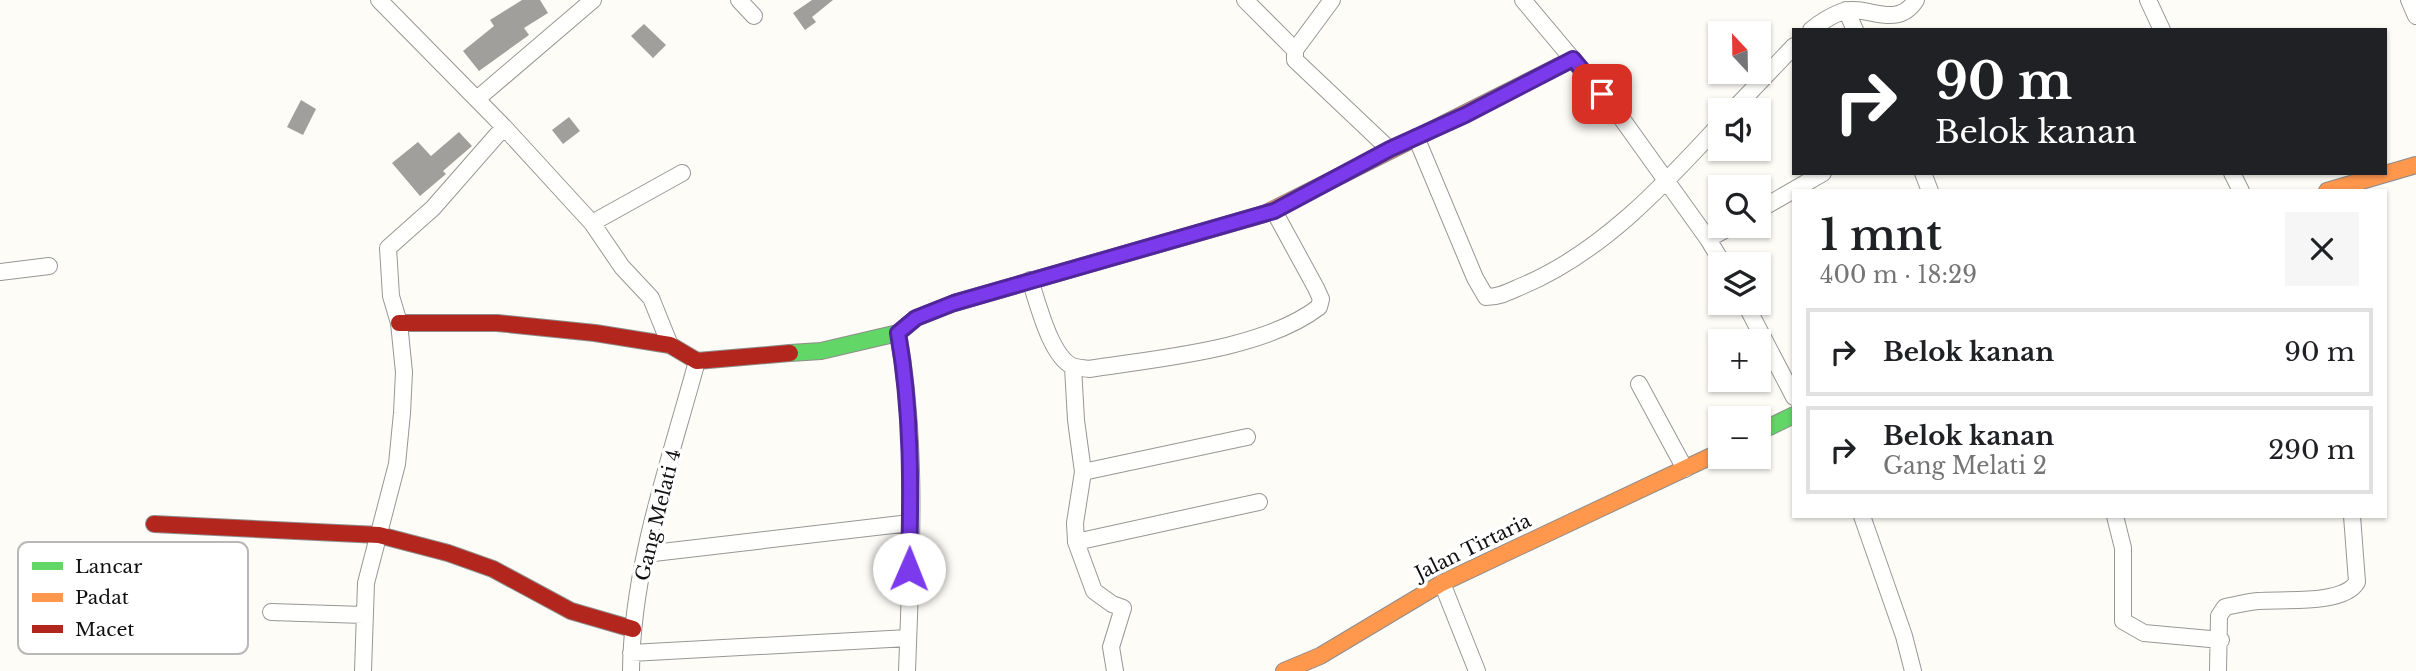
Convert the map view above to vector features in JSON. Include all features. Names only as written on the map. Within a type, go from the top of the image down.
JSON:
[{"type":"street","points":[[380,0],[504,127],[592,223],[622,267],[650,298],[670,345]]},
{"type":"street","points":[[477,99],[593,0]]},
{"type":"street","points":[[739,0],[754,16]]},
{"type":"street","points":[[1245,0],[1295,50]]},
{"type":"street","points":[[1332,0],[1295,50],[1295,60],[1390,149]]},
{"type":"street","points":[[1523,0],[1617,111],[1716,252]]},
{"type":"street","points":[[1814,28],[1846,10],[1894,16],[1912,6],[1916,0]]},
{"type":"street","points":[[2148,0],[2161,28]]},
{"type":"street","points":[[2409,0],[2416,16]]},
{"type":"street","points":[[1846,10],[1854,28]]},
{"type":"street","points":[[1744,98],[1792,48]]},
{"type":"street","points":[[399,323],[497,323],[595,333],[670,345],[697,361],[821,351],[898,333],[916,318],[1030,280],[1274,211],[1390,149],[1573,59]]},
{"type":"street","points":[[363,671],[366,583],[397,464],[402,412],[404,372],[399,323],[391,296],[388,248],[433,208],[504,127]]},
{"type":"street","points":[[1416,137],[1475,278],[1486,297],[1496,297],[1540,278],[1592,246],[1666,182],[1708,137]]},
{"type":"street","points":[[2387,173],[2416,164]]},
{"type":"street","points":[[592,223],[682,173]]},
{"type":"street","points":[[1795,189],[1820,175]]},
{"type":"street","points":[[2334,189],[2380,175]]},
{"type":"street","points":[[1771,203],[1792,191]]},
{"type":"street","points":[[1030,280],[1052,343],[1063,359],[1073,367],[1089,369],[1228,346],[1288,326],[1319,307],[1321,299],[1316,288],[1274,211]]},
{"type":"street","points":[[0,272],[49,266]]},
{"type":"street","points":[[1751,315],[1792,393]]},
{"type":"street","points":[[898,333],[908,407],[910,523],[906,671]]},
{"type":"street","name":"Gang Melati 4","points":[[631,671],[633,629],[645,554],[697,361]]},
{"type":"street","points":[[1073,367],[1083,472],[1075,523],[1076,542],[1094,590],[1112,604],[1123,608],[1111,647],[1115,671]]},
{"type":"street","points":[[1639,384],[1685,469]]},
{"type":"street","points":[[1771,426],[1792,416]]},
{"type":"street","points":[[1083,472],[1247,437]]},
{"type":"street","name":"Jalan Tirtaria","points":[[1284,671],[1320,656],[1443,583],[1708,458]]},
{"type":"street","points":[[1076,542],[1259,502]]},
{"type":"street","points":[[1863,518],[1904,636],[1913,671]]},
{"type":"street","points":[[2116,518],[2123,548],[2123,621],[2144,633],[2221,640]]},
{"type":"street","points":[[2218,671],[2220,616],[2225,607],[2254,601],[2332,597],[2353,589],[2357,583],[2352,518]]},
{"type":"street","points":[[645,554],[910,523]]},
{"type":"street","points":[[153,524],[379,535],[448,553],[493,569],[571,611],[633,629]]},
{"type":"street","points":[[1443,583],[1477,671]]},
{"type":"street","points":[[271,612],[364,615]]},
{"type":"street","points":[[631,653],[908,638]]},
{"type":"building","points":[[522,0],[540,0],[548,13],[524,28],[529,35],[479,71],[463,51],[494,26],[490,20]]},
{"type":"building","points":[[812,0],[833,0],[812,17],[816,22],[805,30],[793,13]]},
{"type":"building","points":[[644,24],[666,45],[653,58],[631,36]]},
{"type":"building","points":[[301,100],[316,109],[303,135],[287,127]]},
{"type":"building","points":[[569,117],[580,131],[563,144],[552,130]]},
{"type":"building","points":[[459,132],[472,146],[443,171],[446,174],[420,196],[392,163],[418,142],[431,156]]},
{"type":"traffic: fast","points":[[790,353],[821,351],[898,333],[916,318],[954,303],[1264,214]]},
{"type":"traffic: fast","points":[[1771,426],[1792,416]]},
{"type":"traffic: slow","points":[[1264,214],[1573,59]]},
{"type":"traffic: slow","points":[[2387,173],[2416,165]]},
{"type":"traffic: slow","points":[[2334,189],[2382,175]]},
{"type":"traffic: slow","points":[[1284,671],[1320,656],[1442,583],[1708,458]]},
{"type":"traffic: jam","points":[[399,323],[497,323],[595,333],[670,345],[697,361],[790,353]]},
{"type":"traffic: jam","points":[[154,524],[379,535],[448,553],[493,569],[571,611],[633,629]]},
{"type":"route","points":[[909,569],[910,433],[907,382],[898,333],[916,318],[954,303],[1030,280],[1274,211],[1390,149],[1465,115],[1573,59],[1602,94]]}]
